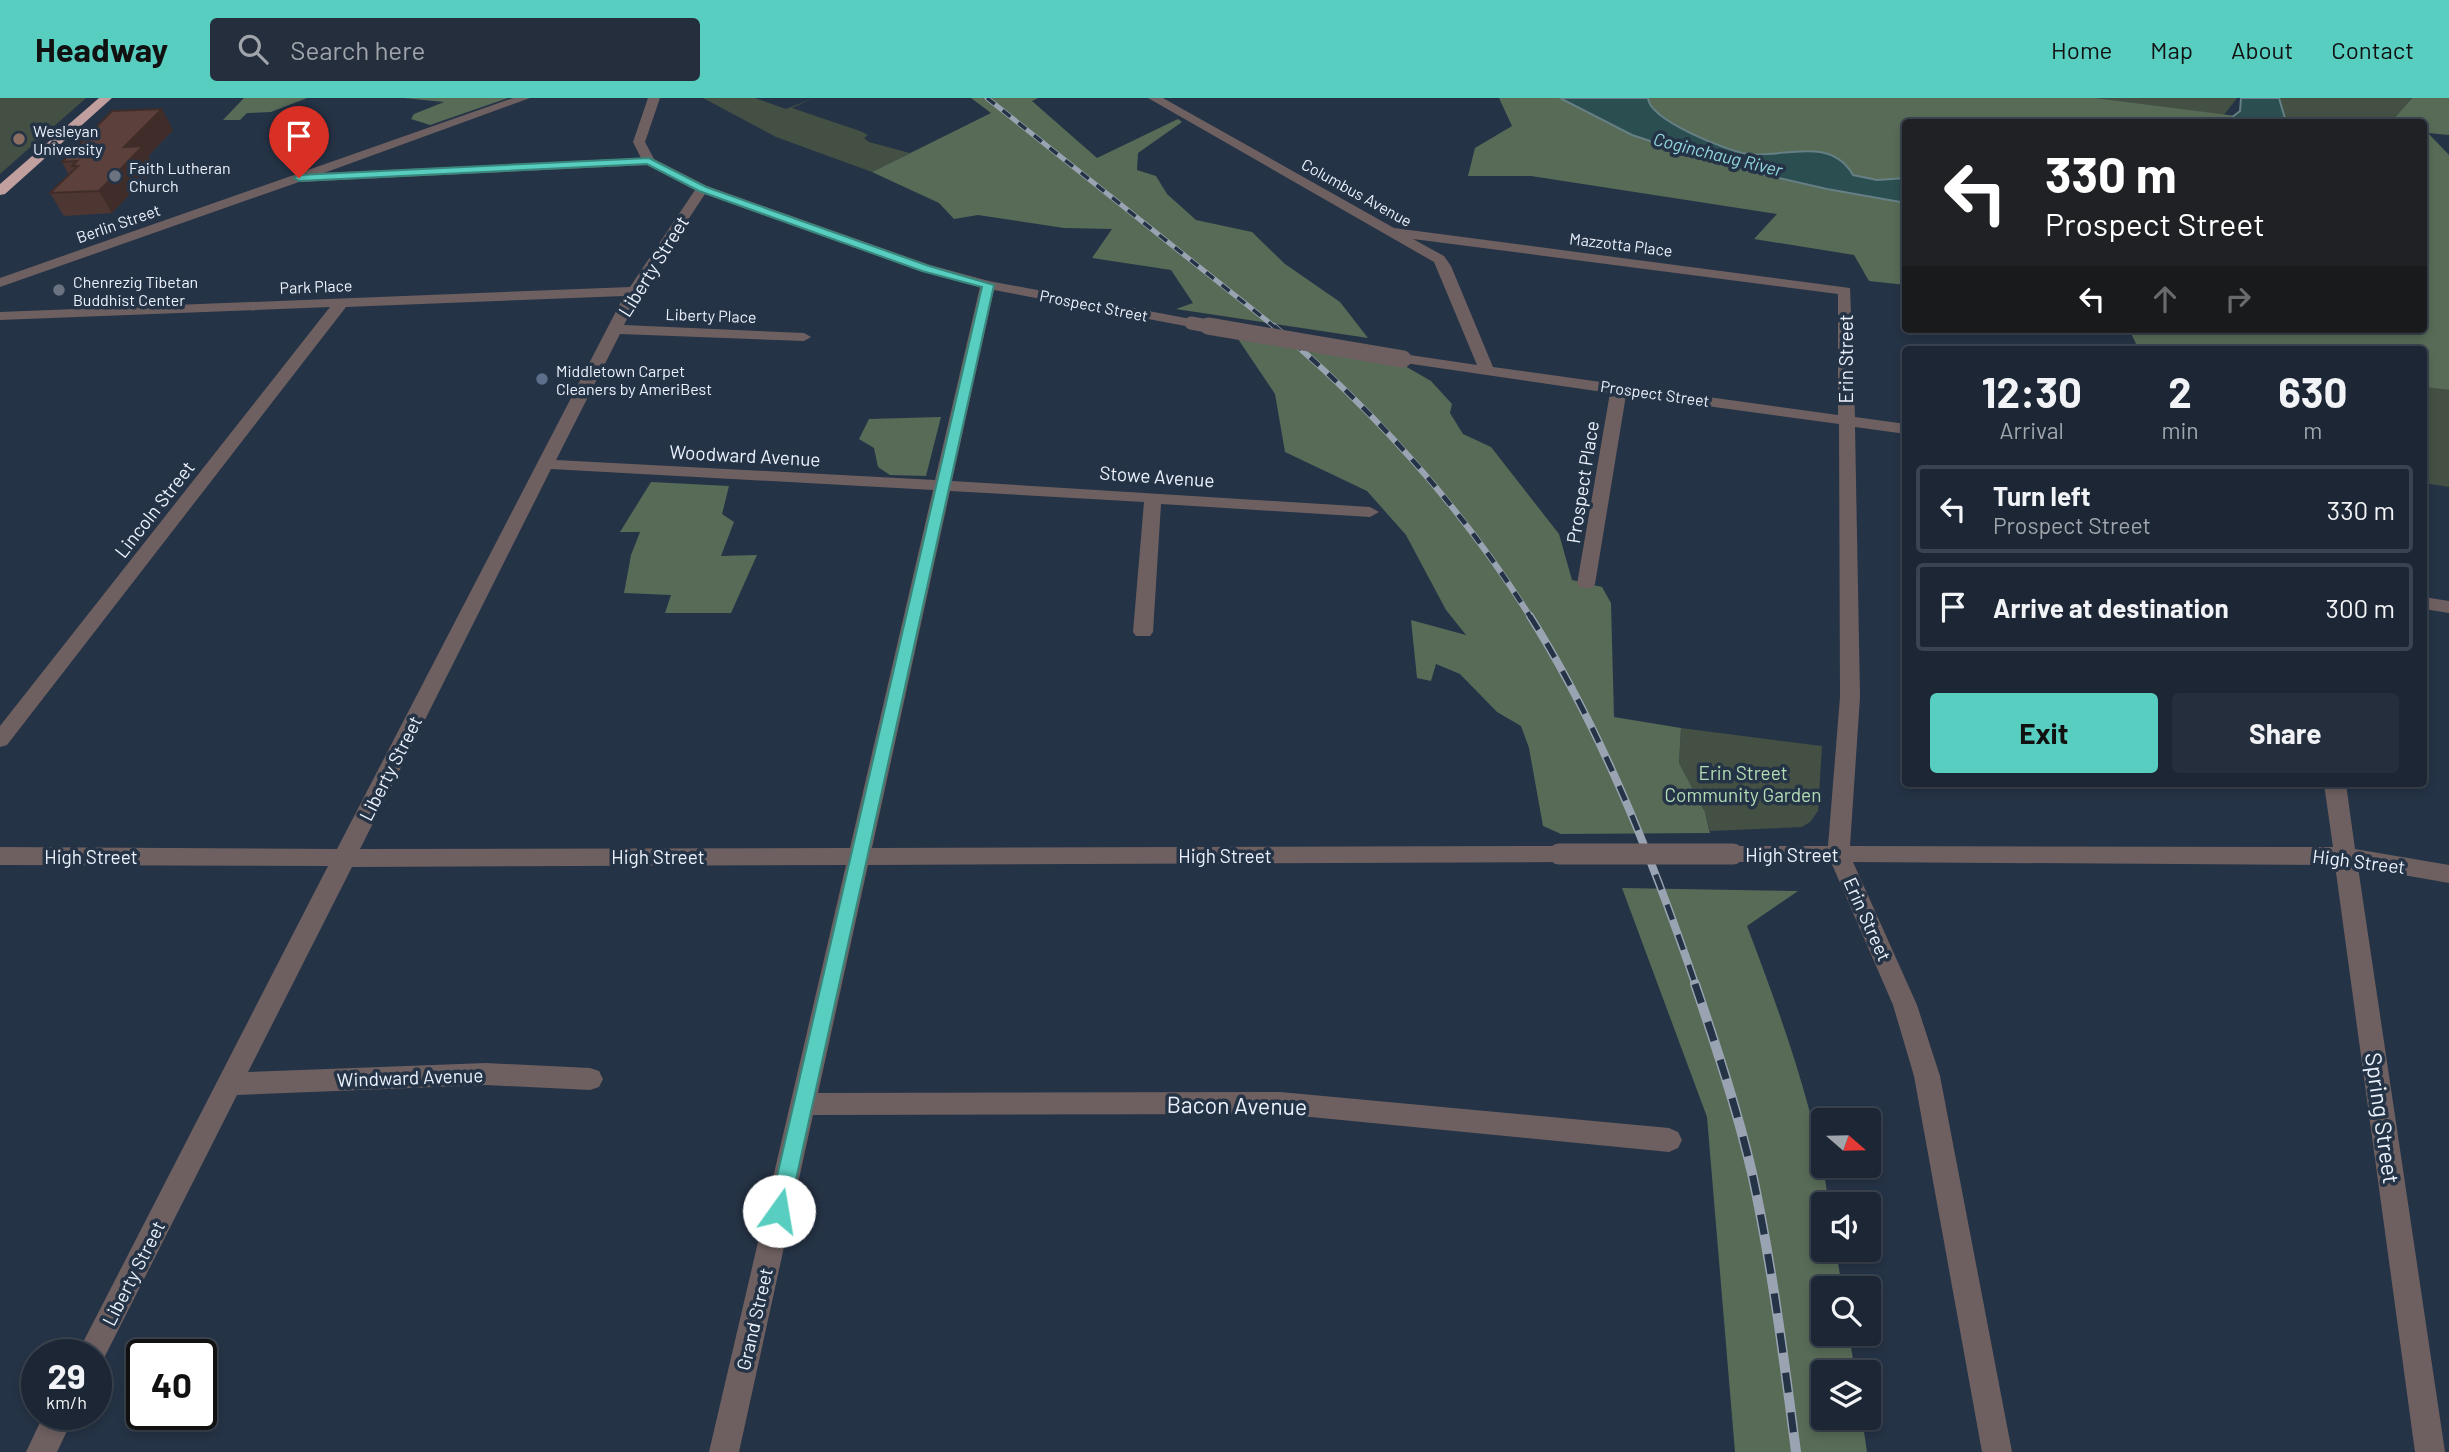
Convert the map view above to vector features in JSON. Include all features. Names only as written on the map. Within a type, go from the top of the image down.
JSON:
[{"type":"highway","points":[[0,191],[106,98]]},
{"type":"street","name":"Berlin Street","points":[[0,283],[524,98]]},
{"type":"street","points":[[299,178],[649,161],[639,142],[654,98]]},
{"type":"street","name":"Columbus Avenue","points":[[1154,98],[1429,252],[1444,266],[1486,369]]},
{"type":"street","name":"Prospect Street","points":[[649,161],[702,189],[925,268],[988,285],[1404,359],[1902,428]]},
{"type":"street","name":"Liberty Street","points":[[99,1339],[634,291],[702,189]]},
{"type":"street","name":"Mazzotta Place","points":[[1393,232],[1845,291]]},
{"type":"street","name":"Grand Street","points":[[724,1452],[988,285]]},
{"type":"street","name":"Park Place","points":[[0,316],[634,291]]},
{"type":"street","name":"Erin Street","points":[[1845,291],[1850,697],[1838,854],[1905,1005],[1927,1076],[1997,1452]]},
{"type":"street","name":"Lincoln Street","points":[[0,740],[341,303]]},
{"type":"street","name":"Liberty Place","points":[[616,329],[804,337]]},
{"type":"street","name":"Prospect Place","points":[[1586,584],[1619,387]]},
{"type":"street","name":"Woodward Avenue","points":[[546,464],[942,485]]},
{"type":"street","name":"Stowe Avenue","points":[[942,485],[1370,512]]},
{"type":"street","points":[[1143,632],[1153,497]]},
{"type":"street","points":[[2427,603],[2449,607]]},
{"type":"street","name":"Spring Street","points":[[2334,787],[2430,1452]]},
{"type":"street","name":"High Street","points":[[0,856],[345,858],[2312,854],[2449,874]]},
{"type":"street","name":"Windward Avenue","points":[[230,1084],[486,1074],[590,1079]]},
{"type":"street","name":"Bacon Avenue","points":[[804,1104],[1280,1104],[1669,1140]]},
{"type":"street","points":[[41,1452],[52,1430]]},
{"type":"green space","name":"Wesleyan University","points":[[0,98],[86,98],[0,174]]},
{"type":"green space","points":[[703,98],[755,98],[786,109],[814,98],[792,108],[860,131],[868,135],[864,138],[869,142],[910,153],[872,172],[776,137]]},
{"type":"green space","points":[[2096,98],[2237,98],[2224,115]]},
{"type":"green space","points":[[2279,98],[2412,98],[2394,119],[2285,119]]},
{"type":"green space","points":[[2427,387],[2449,390],[2449,487],[2427,483]]},
{"type":"green space","name":"Erin Street Community Garden","points":[[1681,728],[1822,746],[1818,811],[1810,822],[1802,827],[1710,831],[1705,812],[1679,763]]},
{"type":"shaded area","points":[[244,98],[307,98],[271,112],[247,113],[240,120],[223,120]]},
{"type":"shaded area","points":[[404,98],[508,98],[430,125],[411,119],[414,114],[444,102]]},
{"type":"shaded area","points":[[971,98],[1038,98],[1032,101],[1097,158],[1178,119],[1182,122],[1138,153],[1137,170],[1156,176],[1167,194],[1196,220],[1252,232],[1285,264],[1340,302],[1368,338],[1176,309],[1193,303],[1171,270],[1092,258],[1112,229],[1064,228],[978,215],[954,219],[939,203],[872,172],[991,113]]},
{"type":"shaded area","points":[[1499,98],[2096,98],[2260,119],[1902,119],[1902,285],[1869,281],[1854,255],[1754,239],[1777,214],[1531,176],[1468,176],[1475,148],[1512,126]]},
{"type":"shaded area","points":[[2412,98],[2449,98],[2449,135],[2428,133],[2449,155],[2449,390],[2427,387],[2427,346],[2137,346],[2131,333],[2427,333],[2427,119],[2394,119]]},
{"type":"shaded area","points":[[1238,339],[1405,366],[1431,381],[1452,404],[1450,413],[1463,434],[1491,447],[1559,534],[1572,580],[1602,587],[1611,603],[1614,717],[1681,728],[1679,763],[1705,812],[1710,833],[1561,834],[1543,826],[1529,748],[1521,726],[1497,712],[1460,674],[1436,664],[1431,681],[1417,678],[1411,620],[1466,635],[1446,610],[1406,535],[1367,491],[1285,452],[1275,394]]},
{"type":"shaded area","points":[[941,417],[926,476],[890,475],[878,467],[874,448],[859,439],[869,419]]},
{"type":"shaded area","points":[[651,482],[729,486],[722,514],[734,522],[721,556],[757,555],[731,613],[665,613],[671,595],[624,593],[631,555],[640,532],[620,532]]},
{"type":"shaded area","points":[[1622,888],[1798,891],[1747,926],[1784,1028],[1811,1117],[1811,1178],[1825,1178],[1827,1192],[1811,1192],[1811,1262],[1838,1262],[1840,1276],[1811,1276],[1811,1346],[1851,1346],[1853,1360],[1811,1360],[1811,1430],[1864,1430],[1867,1452],[1735,1452],[1707,1117]]},
{"type":"water","name":"Coginchaug River","points":[[1560,98],[1648,98],[1661,116],[1675,125],[1707,141],[1738,152],[1819,152],[1832,155],[1853,175],[1877,180],[1902,178],[1902,202],[1827,189],[1723,165],[1632,135]]},
{"type":"water","points":[[2241,98],[2279,98],[2285,119],[2230,119],[2240,111]]},
{"type":"building","points":[[162,109],[124,147],[143,146],[99,191],[50,193],[78,166],[72,166],[77,161],[62,162],[112,111]]},
{"type":"railway","points":[[987,98],[1276,328]]},
{"type":"railway","points":[[1274,326],[1347,392],[1414,462],[1476,537],[1531,618]]},
{"type":"railway","points":[[1530,616],[1580,704],[1624,796],[1662,890],[1696,986]]},
{"type":"railway","points":[[1695,984],[1733,1101],[1752,1173],[1772,1277],[1796,1452]]},
{"type":"place","name":"Wesleyan University","points":[[19,139]]},
{"type":"place","name":"Faith Lutheran Church","points":[[115,176]]},
{"type":"place","name":"Chenrezig Tibetan Buddhist Center","points":[[59,290]]},
{"type":"place","name":"Middletown Carpet Cleaners by AmeriBest","points":[[542,379]]},
{"type":"route","points":[[299,178],[649,161],[702,189],[925,268],[988,285],[779,1211]]}]
